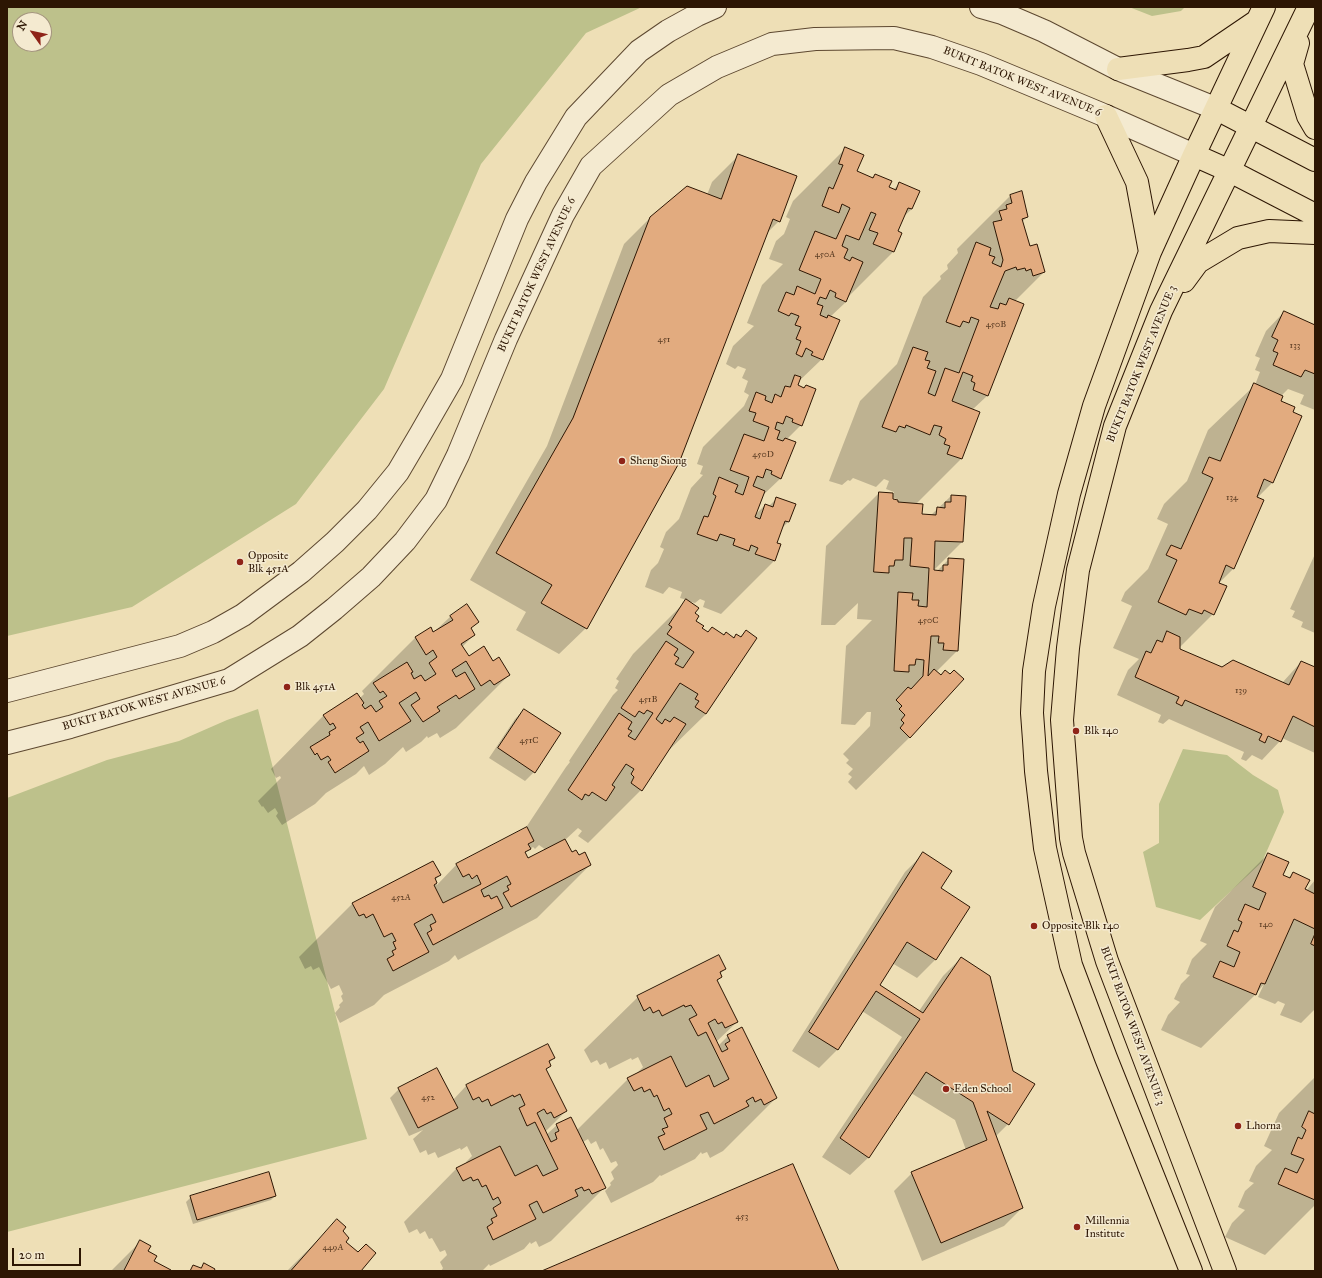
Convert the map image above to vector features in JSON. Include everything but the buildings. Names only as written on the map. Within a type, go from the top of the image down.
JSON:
[{"type":"main road","points":[[1307,10],[1292,64],[1308,116],[1315,128]]},
{"type":"main road","name":"BUKIT BATOK WEST AVENUE 3","points":[[1225,1271],[1107,961],[1074,853],[1071,838],[1062,720],[1068,648],[1078,570],[1115,426],[1161,311],[1307,10]]},
{"type":"main road","points":[[1118,69],[1204,57],[1261,14]]},
{"type":"main road","points":[[1191,1271],[1106,1058],[1071,965],[1045,848],[1036,770],[1032,713],[1034,671],[1044,606],[1069,494],[1094,406],[1150,252],[1261,14]]},
{"type":"main road","points":[[1217,109],[1315,160]]},
{"type":"main road","points":[[1106,116],[1137,182],[1150,252]]},
{"type":"main road","name":"BUKIT BATOK WEST AVENUE 6","points":[[1194,155],[1230,171],[1315,215]]},
{"type":"main road","points":[[1161,311],[1198,262],[1238,238],[1269,231],[1315,232]]},
{"type":"street","points":[[7,691],[180,646],[213,632],[243,615],[301,572],[335,542],[367,510],[398,472],[436,406],[454,372],[517,219],[536,182],[576,117],[639,51],[668,32],[714,7]]},
{"type":"street","points":[[981,7],[1002,13],[1044,31],[1118,69],[1217,109]]},
{"type":"street","name":"BUKIT BATOK WEST AVENUE 6","points":[[7,743],[70,727],[229,680],[300,636],[334,610],[370,577],[405,541],[436,500],[458,455],[506,339],[563,215],[591,166],[669,95],[717,67],[772,44],[815,39],[894,38],[932,47],[981,64],[1106,116],[1194,155]]},
{"type":"green space","points":[[7,7],[642,7],[586,33],[481,164],[384,389],[296,504],[132,607],[7,636]]},
{"type":"green space","points":[[1129,7],[1185,7],[1181,11],[1152,16]]},
{"type":"green space","points":[[258,709],[367,1139],[7,1232],[7,798],[107,760],[179,741],[227,720]]},
{"type":"green space","points":[[1183,749],[1227,755],[1253,775],[1278,790],[1284,812],[1262,862],[1200,920],[1156,907],[1143,852],[1159,843],[1159,804]]},
{"type":"place","name":"Sheng Siong","points":[[622,461]]},
{"type":"place","name":"Opposite Blk 451A","points":[[240,562]]},
{"type":"place","name":"Blk 451A","points":[[287,687]]},
{"type":"place","name":"Blk 140","points":[[1076,731]]},
{"type":"place","name":"Opposite Blk 140","points":[[1034,926]]},
{"type":"place","name":"Eden School","points":[[946,1089]]},
{"type":"place","name":"Lhorna","points":[[1238,1126]]},
{"type":"place","name":"Millennia Institute","points":[[1077,1227]]}]
